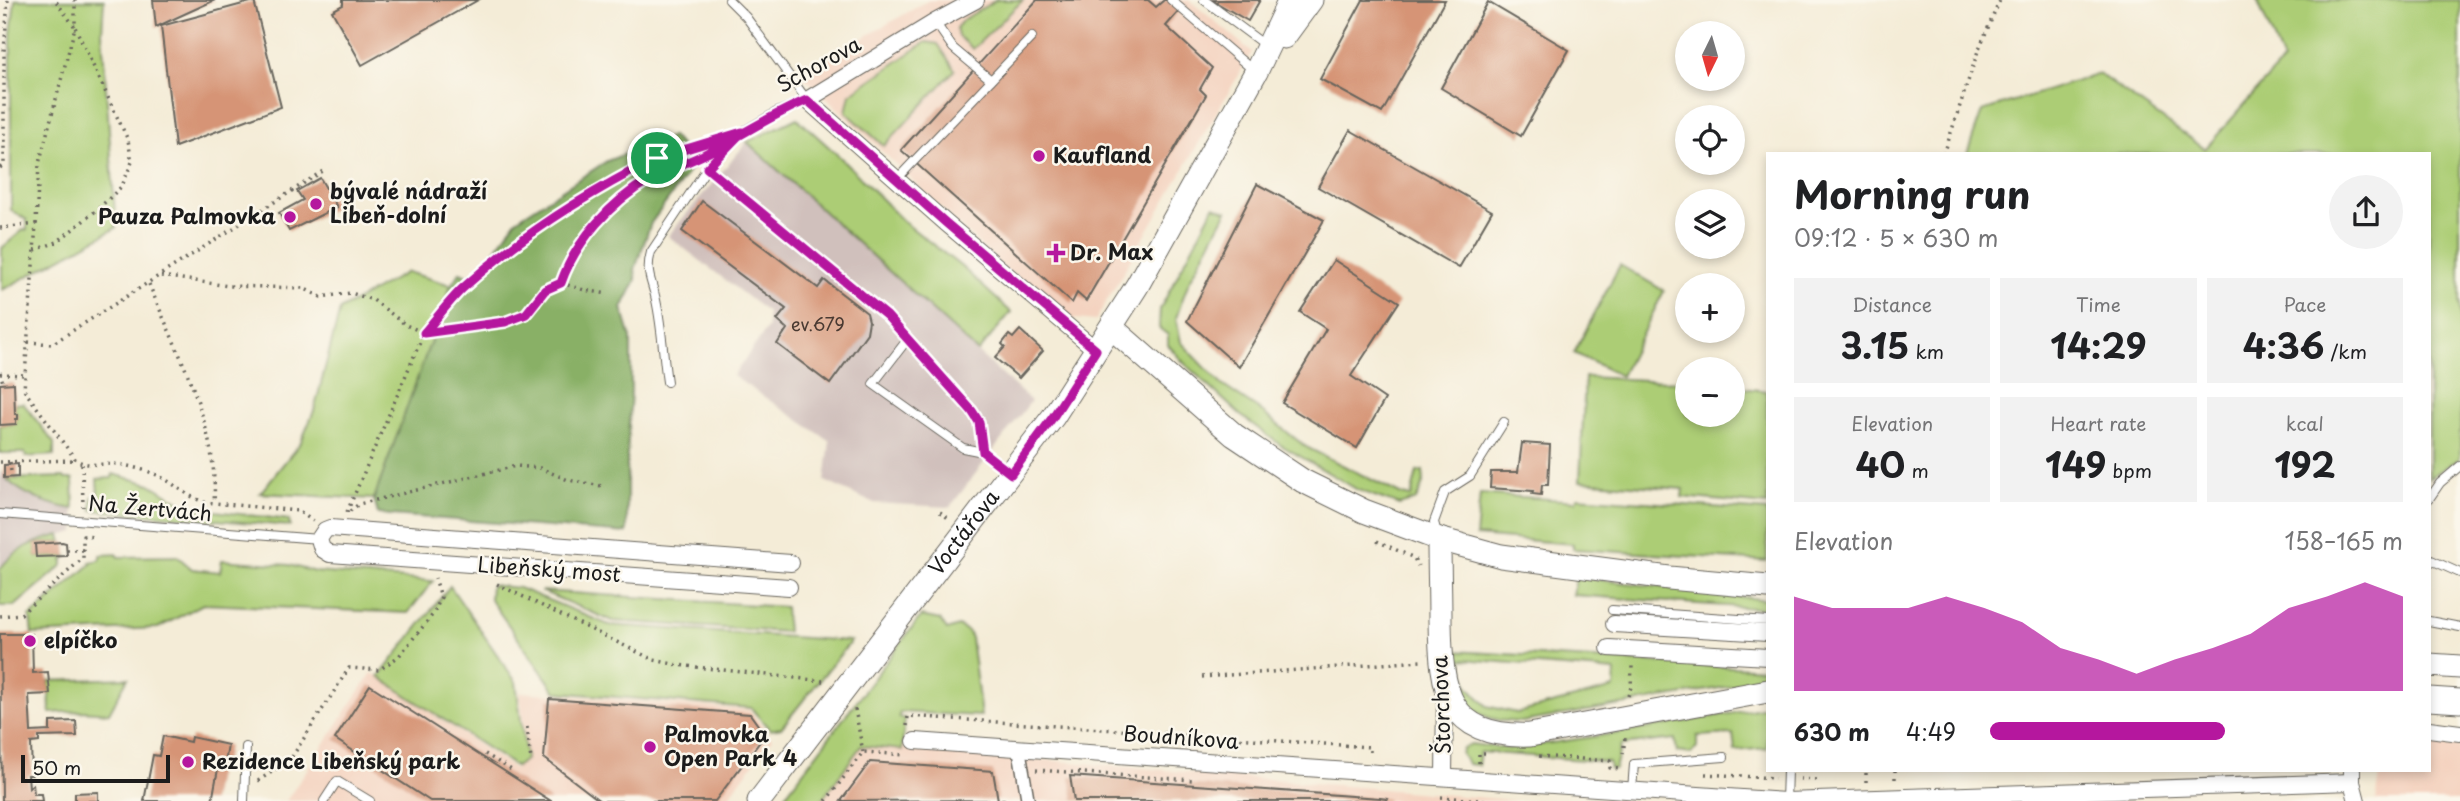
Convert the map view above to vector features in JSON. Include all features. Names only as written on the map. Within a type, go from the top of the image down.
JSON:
[{"type":"main road","name":"Voctářova","points":[[759,801],[1053,417],[1137,286],[1256,72],[1290,0]]},
{"type":"main road","name":"Voctářova","points":[[1256,72],[1311,0]]},
{"type":"main road","points":[[1111,327],[1208,414],[1273,462],[1334,498],[1439,539],[1501,556],[1766,587]]},
{"type":"main road","name":"Štorchova","points":[[1439,539],[1441,660],[1445,684]]},
{"type":"main road","points":[[2431,666],[2460,667]]},
{"type":"main road","points":[[1445,684],[1450,700],[1461,716],[1481,729],[1504,736],[1530,736],[1766,691]]},
{"type":"main road","points":[[2431,699],[2460,701]]},
{"type":"street","name":"Schorova","points":[[807,100],[976,0]]},
{"type":"street","points":[[807,100],[1096,350]]},
{"type":"street","name":"Libeňský most","points":[[330,528],[784,574],[330,554],[322,549],[319,540],[325,530],[330,528]]},
{"type":"street","points":[[1613,617],[1766,633]]},
{"type":"street","points":[[1609,648],[1766,657]]},
{"type":"street","name":"Štorchova","points":[[1445,684],[1444,777],[1632,795],[1786,801],[2352,776]]},
{"type":"street","points":[[2431,729],[2460,733]]},
{"type":"street","name":"Boudníkova","points":[[913,742],[1444,777]]},
{"type":"street","points":[[1019,748],[1028,801]]},
{"type":"street","points":[[2352,776],[2357,801]]},
{"type":"lane","points":[[729,0],[746,17],[807,100]]},
{"type":"lane","points":[[1171,0],[1256,72]]},
{"type":"lane","points":[[1204,0],[1268,47]]},
{"type":"lane","points":[[935,22],[953,48],[991,80]]},
{"type":"lane","points":[[897,179],[1032,37]]},
{"type":"lane","name":"Schorova","points":[[667,382],[656,298],[647,266],[651,252],[707,168],[742,132],[775,113],[807,100]]},
{"type":"lane","points":[[707,168],[887,316],[972,411],[979,422],[983,452]]},
{"type":"lane","points":[[907,340],[873,384],[963,447],[983,452],[1011,474]]},
{"type":"lane","points":[[1439,539],[1434,522],[1445,492],[1470,476],[1504,422]]},
{"type":"lane","points":[[2431,496],[2440,483],[2460,467]]},
{"type":"lane","name":"Na Žertvách","points":[[0,514],[296,538]]},
{"type":"lane","name":"Libeňský most","points":[[296,538],[319,540]]},
{"type":"lane","points":[[2431,560],[2460,573]]},
{"type":"lane","points":[[1613,617],[1766,621]]},
{"type":"lane","points":[[2431,621],[2460,627]]},
{"type":"lane","points":[[244,801],[246,747]]},
{"type":"lane","points":[[1632,795],[1634,764],[1724,757]]},
{"type":"lane","points":[[1786,801],[1787,772]]},
{"type":"lane","points":[[324,801],[337,781],[370,801]]},
{"type":"path","points":[[0,168],[4,164],[4,51],[8,0]]},
{"type":"path","points":[[34,250],[57,242],[98,209],[122,186],[132,162],[128,140],[75,27],[55,0]]},
{"type":"path","points":[[75,0],[75,27],[39,164],[24,390],[76,460],[82,464],[123,465],[149,472],[160,476],[191,498],[214,503],[298,511]]},
{"type":"path","points":[[1945,152],[1970,74],[2000,0]]},
{"type":"path","points":[[602,486],[568,480],[540,468],[516,466],[359,504],[346,514],[424,333],[461,289],[526,237],[604,185],[657,158],[742,132]]},
{"type":"path","points":[[561,283],[567,265],[583,242],[620,199],[650,180],[704,154]]},
{"type":"path","points":[[28,342],[52,344],[323,170]]},
{"type":"path","points":[[0,228],[36,224]]},
{"type":"path","points":[[161,276],[229,286],[303,288],[321,297],[351,293],[373,300],[405,325],[424,333],[505,322],[526,314],[545,290],[561,283],[608,294]]},
{"type":"path","points":[[149,284],[204,419],[214,465],[214,503]]},
{"type":"path","points":[[3,383],[1,373],[25,375]]},
{"type":"path","points":[[0,462],[76,460]]},
{"type":"path","points":[[10,462],[11,472]]},
{"type":"path","points":[[82,464],[83,510]]},
{"type":"path","points":[[940,512],[948,518]]},
{"type":"path","points":[[0,615],[21,614],[83,558],[83,536]]},
{"type":"path","points":[[66,550],[83,550]]},
{"type":"path","points":[[257,782],[290,760],[349,668],[379,670],[399,656],[434,613],[441,597],[435,576]]},
{"type":"path","points":[[491,581],[654,660],[823,681]]},
{"type":"path","points":[[1202,677],[1441,660]]},
{"type":"path","points":[[1631,687],[1632,665]]},
{"type":"path","points":[[855,704],[863,752]]},
{"type":"path","points":[[826,801],[863,752],[913,742],[908,716],[1370,747],[1369,762]]},
{"type":"path","points":[[527,727],[531,760]]},
{"type":"path","points":[[485,754],[515,772]]},
{"type":"shaded area","name":"Kaufland","points":[[929,0],[1189,0],[1252,52],[1095,321],[1056,317],[801,74]]},
{"type":"shaded area","points":[[747,142],[1031,401],[950,507],[873,503],[825,481],[830,441],[733,376],[768,327],[767,312],[668,236]]},
{"type":"shaded area","points":[[0,471],[25,494],[74,509],[75,532],[27,545],[17,551],[0,569]]},
{"type":"shaded area","points":[[372,673],[514,769],[527,760],[520,692],[749,710],[772,739],[725,801],[286,801]]},
{"type":"shaded area","points":[[2431,743],[2460,747],[2460,801],[2376,801],[2381,772],[2431,772]]},
{"type":"shaded area","points":[[861,744],[1519,801],[814,801]]},
{"type":"green space","points":[[15,0],[104,0],[102,32],[116,228],[2,290],[2,248],[23,230],[27,230],[27,220],[11,210],[11,34]]},
{"type":"green space","points":[[996,0],[1023,0],[973,49],[958,36],[956,28],[963,20]]},
{"type":"green space","points":[[2257,0],[2460,0],[2460,458],[2431,477],[2431,152],[1968,152],[1982,111],[2099,74],[2205,149],[2283,61]]},
{"type":"green space","points":[[926,42],[938,44],[955,70],[884,146],[846,112],[850,94]]},
{"type":"green space","points":[[797,118],[904,222],[963,268],[1011,312],[978,352],[747,142]]},
{"type":"green space","points":[[672,136],[695,163],[651,223],[635,269],[636,280],[622,308],[631,338],[627,533],[378,514],[374,499],[451,285],[460,272],[476,279],[516,220],[607,161]]},
{"type":"green space","points":[[1214,206],[1227,211],[1188,284],[1176,318],[1181,342],[1222,385],[1306,447],[1411,497],[1417,472],[1423,471],[1424,481],[1416,500],[1399,505],[1358,490],[1279,444],[1239,414],[1168,345],[1168,335],[1159,328],[1160,309]]},
{"type":"green space","points":[[1620,265],[1664,291],[1621,376],[1574,353]]},
{"type":"green space","points":[[407,272],[451,285],[374,499],[260,493],[301,442],[314,411],[340,310]]},
{"type":"green space","points":[[1585,377],[1675,381],[1675,427],[1745,427],[1745,388],[1766,391],[1766,505],[1682,497],[1683,489],[1580,481]]},
{"type":"green space","points":[[23,403],[54,443],[54,455],[26,457],[25,453],[0,453],[0,425],[16,424],[18,414],[15,414],[15,404]]},
{"type":"green space","points":[[113,474],[150,484],[190,508],[289,520],[290,526],[92,510],[92,497],[98,496],[97,479],[112,478]]},
{"type":"green space","points":[[6,479],[73,479],[74,509],[38,499],[21,491]]},
{"type":"green space","points":[[1480,494],[1576,501],[1577,497],[1766,511],[1766,561],[1573,549],[1573,544],[1476,536]]},
{"type":"green space","points":[[60,535],[62,542],[36,544],[36,557],[67,556],[63,565],[15,606],[0,606],[0,569],[12,556],[27,546]]},
{"type":"green space","points":[[117,554],[118,557],[177,556],[192,569],[220,572],[222,560],[289,565],[315,572],[433,581],[408,613],[203,604],[158,628],[32,634],[30,617],[91,564],[90,562],[100,560],[100,555]]},
{"type":"green space","points":[[1576,577],[1766,600],[1766,609],[1573,595]]},
{"type":"green space","points":[[491,585],[519,588],[609,625],[851,641],[781,728],[770,730],[751,708],[556,692],[490,599]]},
{"type":"green space","points":[[450,586],[516,682],[526,759],[516,767],[379,677]]},
{"type":"green space","points":[[541,591],[785,607],[787,632],[612,621]]},
{"type":"green space","points":[[921,616],[940,620],[947,630],[958,626],[968,631],[981,716],[900,712],[899,718],[905,718],[902,750],[861,746],[821,801],[781,801]]},
{"type":"green space","points":[[1452,651],[1766,669],[1766,680],[1522,722],[1489,718],[1478,712],[1469,705],[1459,683]],"holes":[[[1461,659],[1615,671],[1614,688],[1517,713],[1487,706],[1468,686]]]},
{"type":"green space","points":[[128,678],[109,713],[50,713],[49,681]]},
{"type":"green space","points":[[1766,707],[1766,748],[1735,751],[1733,734],[1697,736],[1697,747],[1691,754],[1677,752],[1675,739],[1621,745],[1615,769],[1610,769],[1609,762],[1480,752],[1478,765],[1468,764],[1461,754],[1463,748],[1471,744],[1511,749]]},
{"type":"building","points":[[153,0],[215,0],[156,27]]},
{"type":"building","points":[[343,0],[478,0],[362,65],[332,11],[343,5]]},
{"type":"building","name":"Kaufland","points":[[1037,0],[1148,0],[1156,7],[1168,0],[1180,10],[1166,26],[1212,68],[1200,89],[1206,95],[1086,301],[1077,293],[1072,303],[901,150]]},
{"type":"building","points":[[1212,0],[1260,0],[1248,21]]},
{"type":"building","points":[[1363,0],[1445,0],[1382,113],[1320,79]]},
{"type":"building","points":[[254,1],[281,107],[175,147],[161,26]]},
{"type":"building","points":[[1488,2],[1569,50],[1521,136],[1441,88]]},
{"type":"building","points":[[1350,130],[1492,211],[1459,268],[1318,187]]},
{"type":"building","name":"bývalé nádraží Libeň-dolní","points":[[320,178],[337,207],[289,231],[279,213],[303,200],[297,191]]},
{"type":"building","points":[[1257,184],[1324,220],[1239,367],[1187,321]]},
{"type":"building","points":[[702,201],[818,288],[824,280],[867,313],[867,333],[830,384],[777,344],[787,329],[777,320],[786,309],[682,231]]},
{"type":"building","points":[[1334,260],[1399,302],[1351,376],[1385,399],[1357,448],[1282,403],[1326,329],[1300,312]]},
{"type":"building","points":[[1020,330],[1043,351],[1019,378],[995,358],[1005,347],[1002,344],[1009,335],[1013,338]]},
{"type":"building","points":[[14,383],[15,414],[18,414],[18,419],[16,424],[0,425],[0,384]]},
{"type":"building","points":[[1522,443],[1550,445],[1548,485],[1542,485],[1541,495],[1532,494],[1533,491],[1490,488],[1491,472],[1518,472]]},
{"type":"building","points":[[18,464],[18,477],[4,478],[4,465]]},
{"type":"building","points":[[66,543],[67,556],[36,557],[35,544]]},
{"type":"building","points":[[0,634],[32,634],[33,673],[48,672],[50,694],[29,695],[31,732],[50,731],[50,722],[76,721],[77,736],[39,737],[39,742],[31,743],[32,775],[28,775],[29,788],[33,784],[34,794],[41,794],[42,801],[2,801]]},
{"type":"building","points":[[370,685],[551,801],[430,801],[335,739]]},
{"type":"building","name":"Palmovka Open Park 4","points":[[549,699],[750,714],[765,735],[715,801],[600,801],[544,758]]},
{"type":"building","name":"Rezidence Libeňský park","points":[[163,736],[190,742],[191,737],[228,745],[224,770],[218,769],[212,801],[144,801],[153,755],[159,756]]},
{"type":"building","points":[[870,762],[993,771],[998,800],[841,801]]},
{"type":"building","points":[[1070,776],[1388,799],[1074,801]]},
{"type":"building","points":[[98,792],[98,801],[75,801],[75,793]]},
{"type":"place","name":"Kaufland","points":[[1039,156]]},
{"type":"place","name":"bývalé nádraží Libeň-dolní","points":[[316,204]]},
{"type":"place","name":"Pauza Palmovka","points":[[290,217]]},
{"type":"place","name":"Dr. Max","points":[[1056,253]]},
{"type":"place","name":"elpíčko","points":[[30,641]]},
{"type":"place","name":"Palmovka Open Park 4","points":[[650,747]]},
{"type":"place","name":"Rezidence Libeňský park","points":[[188,762]]},
{"type":"route","points":[[657,158],[604,185],[526,237],[461,289],[424,333],[505,322],[526,314],[545,290],[561,283],[567,265],[583,242],[620,199],[650,180],[704,154],[742,132],[775,113],[807,100],[1096,350],[1053,417],[1011,474],[983,452],[979,422],[972,411],[887,316],[707,168],[742,132],[657,158]]}]
